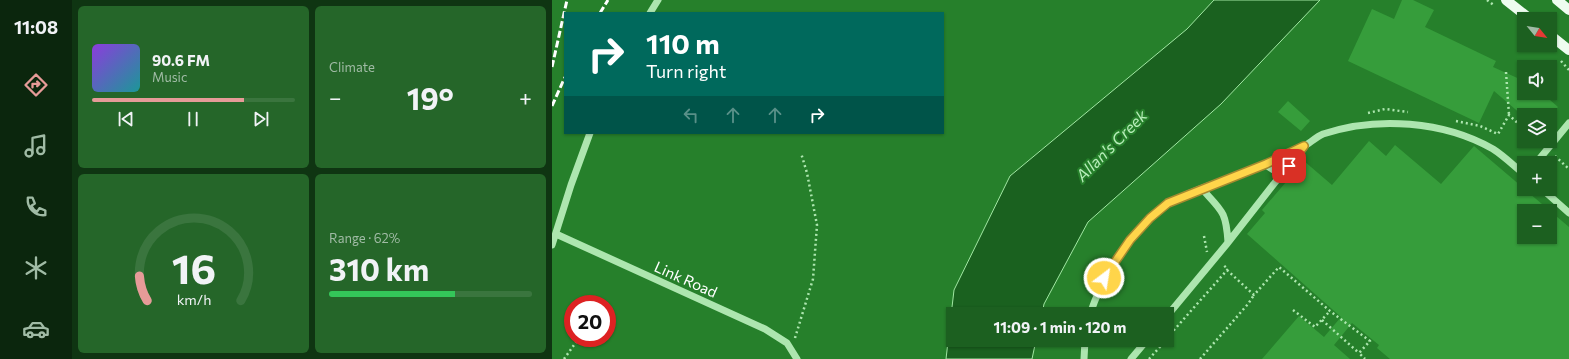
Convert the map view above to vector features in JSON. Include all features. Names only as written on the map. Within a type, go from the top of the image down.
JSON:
[{"type":"main road","points":[[1506,0],[1521,12]]},
{"type":"main road","points":[[1557,0],[1569,10]]},
{"type":"main road","points":[[1557,41],[1569,50]]},
{"type":"street","points":[[651,12],[658,0]]},
{"type":"street","points":[[1542,156],[1569,123]]},
{"type":"street","points":[[1093,307],[1104,278],[1130,240],[1150,218],[1168,203],[1266,164],[1304,146],[1322,135],[1349,128],[1379,124],[1427,126],[1449,131],[1476,141],[1495,150],[1517,168]]},
{"type":"street","points":[[552,245],[571,185],[590,134]]},
{"type":"street","points":[[1174,308],[1304,146]]},
{"type":"street","points":[[1266,164],[1281,175]]},
{"type":"street","points":[[1202,189],[1223,212],[1227,222],[1228,242]]},
{"type":"street","points":[[1550,196],[1569,212]]},
{"type":"street","name":"Link Road","points":[[556,234],[765,329],[787,343],[797,359]]},
{"type":"street","points":[[1084,359],[1085,347]]},
{"type":"street","points":[[1131,359],[1141,347]]},
{"type":"path","points":[[1452,120],[1480,126],[1498,134],[1509,115],[1506,72]]},
{"type":"path","points":[[1363,114],[1385,109],[1416,113]]},
{"type":"path","points":[[1509,115],[1517,122]]},
{"type":"path","points":[[792,350],[813,279],[817,225],[807,173],[801,153]]},
{"type":"path","points":[[1218,261],[1254,295]]},
{"type":"path","points":[[1200,359],[1248,304],[1278,266],[1330,311],[1370,341],[1359,353]]},
{"type":"path","points":[[1174,330],[1227,270]]},
{"type":"path","points":[[1293,310],[1315,327],[1330,311]]},
{"type":"path","points":[[1322,320],[1365,359]]},
{"type":"path","points":[[564,359],[573,347]]},
{"type":"path","points":[[1149,359],[1159,347]]},
{"type":"water","name":"Allan's Creek","points":[[1214,0],[1320,0],[1221,104],[1088,222],[1043,307],[952,307],[954,290],[1010,176],[1187,29]]},
{"type":"water","points":[[947,347],[1035,347],[1032,359],[946,359]]},
{"type":"building","points":[[1402,0],[1413,0],[1434,10],[1425,27],[1496,61],[1493,67],[1517,78],[1517,100],[1550,100],[1558,107],[1517,108],[1517,111],[1494,91],[1479,123],[1348,61],[1372,9],[1394,19]]},
{"type":"building","points":[[1288,101],[1310,121],[1301,131],[1278,112]]},
{"type":"building","points":[[1369,141],[1386,156],[1395,145],[1441,184],[1474,146],[1517,183],[1517,196],[1533,196],[1542,204],[1517,204],[1517,244],[1557,244],[1557,217],[1569,227],[1569,359],[1390,359],[1377,348],[1379,345],[1352,323],[1334,345],[1350,359],[1262,359],[1299,316],[1324,337],[1341,317],[1247,234],[1265,213],[1262,210],[1304,161],[1332,185]]},
{"type":"railway","points":[[564,12],[567,0]]},
{"type":"railway","points":[[601,12],[608,0]]},
{"type":"railway","points":[[552,67],[564,13]]},
{"type":"railway","points":[[552,106],[564,79]]},
{"type":"route","points":[[1104,278],[1115,259],[1130,240],[1150,218],[1168,203],[1266,164],[1304,146],[1289,166]]}]
